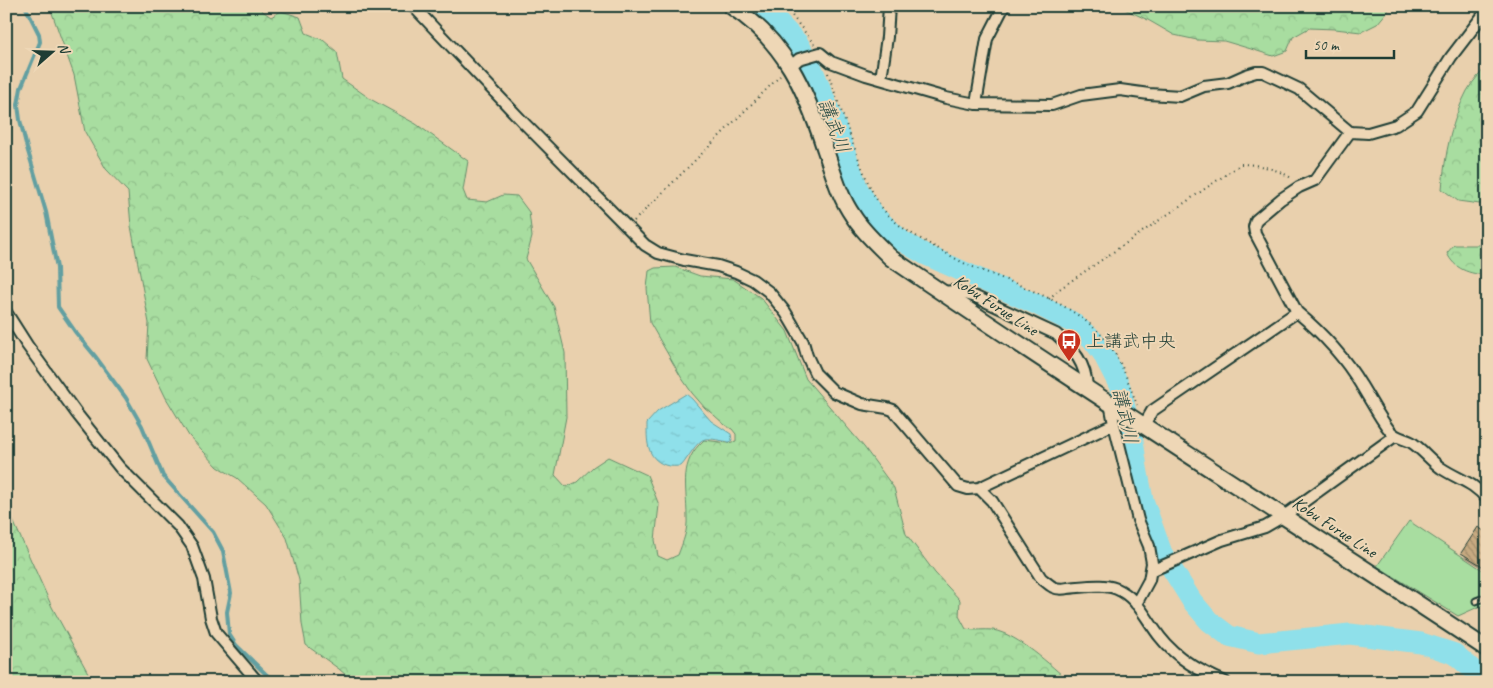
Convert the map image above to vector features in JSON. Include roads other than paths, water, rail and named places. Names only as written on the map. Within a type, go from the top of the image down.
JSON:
[{"type":"main road","name":"Kobu Furue Line","points":[[731,6],[795,62],[839,190],[853,216],[872,240],[892,258],[1086,388],[1487,649]]},
{"type":"street","points":[[413,6],[644,245],[658,253],[718,266],[736,272],[753,280],[769,292],[786,313],[803,342],[815,373],[834,392],[862,404],[893,410],[958,486],[968,489],[979,488],[1114,424]]},
{"type":"street","points":[[881,79],[889,6]]},
{"type":"street","points":[[976,104],[987,40],[1004,6]]},
{"type":"street","points":[[795,62],[817,53],[831,62],[881,79],[946,98],[976,104],[1052,105],[1081,95],[1120,90],[1180,96],[1204,86],[1228,83],[1256,72],[1262,72],[1299,89],[1350,132],[1368,133],[1396,125],[1417,111],[1451,57],[1487,10]]},
{"type":"street","points":[[1350,132],[1315,180],[1299,187],[1281,199],[1256,220],[1254,227],[1298,312],[1319,332],[1348,366],[1384,423],[1395,436],[1411,443],[1440,467],[1472,484],[1487,499]]},
{"type":"street","points":[[942,292],[954,291],[976,297],[1056,334],[1081,362],[1086,374],[1086,388]]},
{"type":"street","points":[[6,312],[27,345],[77,414],[114,460],[178,526],[192,546],[204,579],[210,618],[216,632],[258,682]]},
{"type":"street","points":[[1140,422],[1298,312]]},
{"type":"street","points":[[1113,405],[1114,424],[1138,520],[1149,546],[1152,563],[1155,568]]},
{"type":"street","points":[[1136,604],[1155,568],[1222,540],[1265,527],[1284,516],[1395,436]]},
{"type":"street","points":[[979,488],[992,501],[1041,578],[1048,584],[1054,588],[1062,589],[1101,586],[1119,590],[1136,604],[1173,652],[1185,662],[1225,682]]},
{"type":"lane","points":[[1476,601],[1487,597]]},
{"type":"water","points":[[686,394],[711,421],[731,434],[732,440],[729,442],[713,439],[702,440],[681,466],[667,466],[654,458],[651,453],[648,442],[647,423],[658,411]]},
{"type":"waterway","points":[[25,6],[39,34],[40,42],[21,88],[18,105],[27,148],[46,212],[57,268],[58,307],[126,398],[142,426],[163,476],[213,532],[223,551],[231,593],[227,612],[229,634],[236,645],[274,682]]},
{"type":"waterway","name":"講武川","points":[[760,6],[798,43],[812,68],[858,189],[875,216],[902,241],[926,255],[1072,322],[1092,339],[1102,352],[1120,387],[1133,441],[1143,500],[1162,553],[1192,601],[1209,621],[1229,636],[1259,643],[1350,634],[1421,643],[1455,654],[1474,671],[1482,682]]},
{"type":"place","name":"上講武中央","points":[[1069,362]]}]
